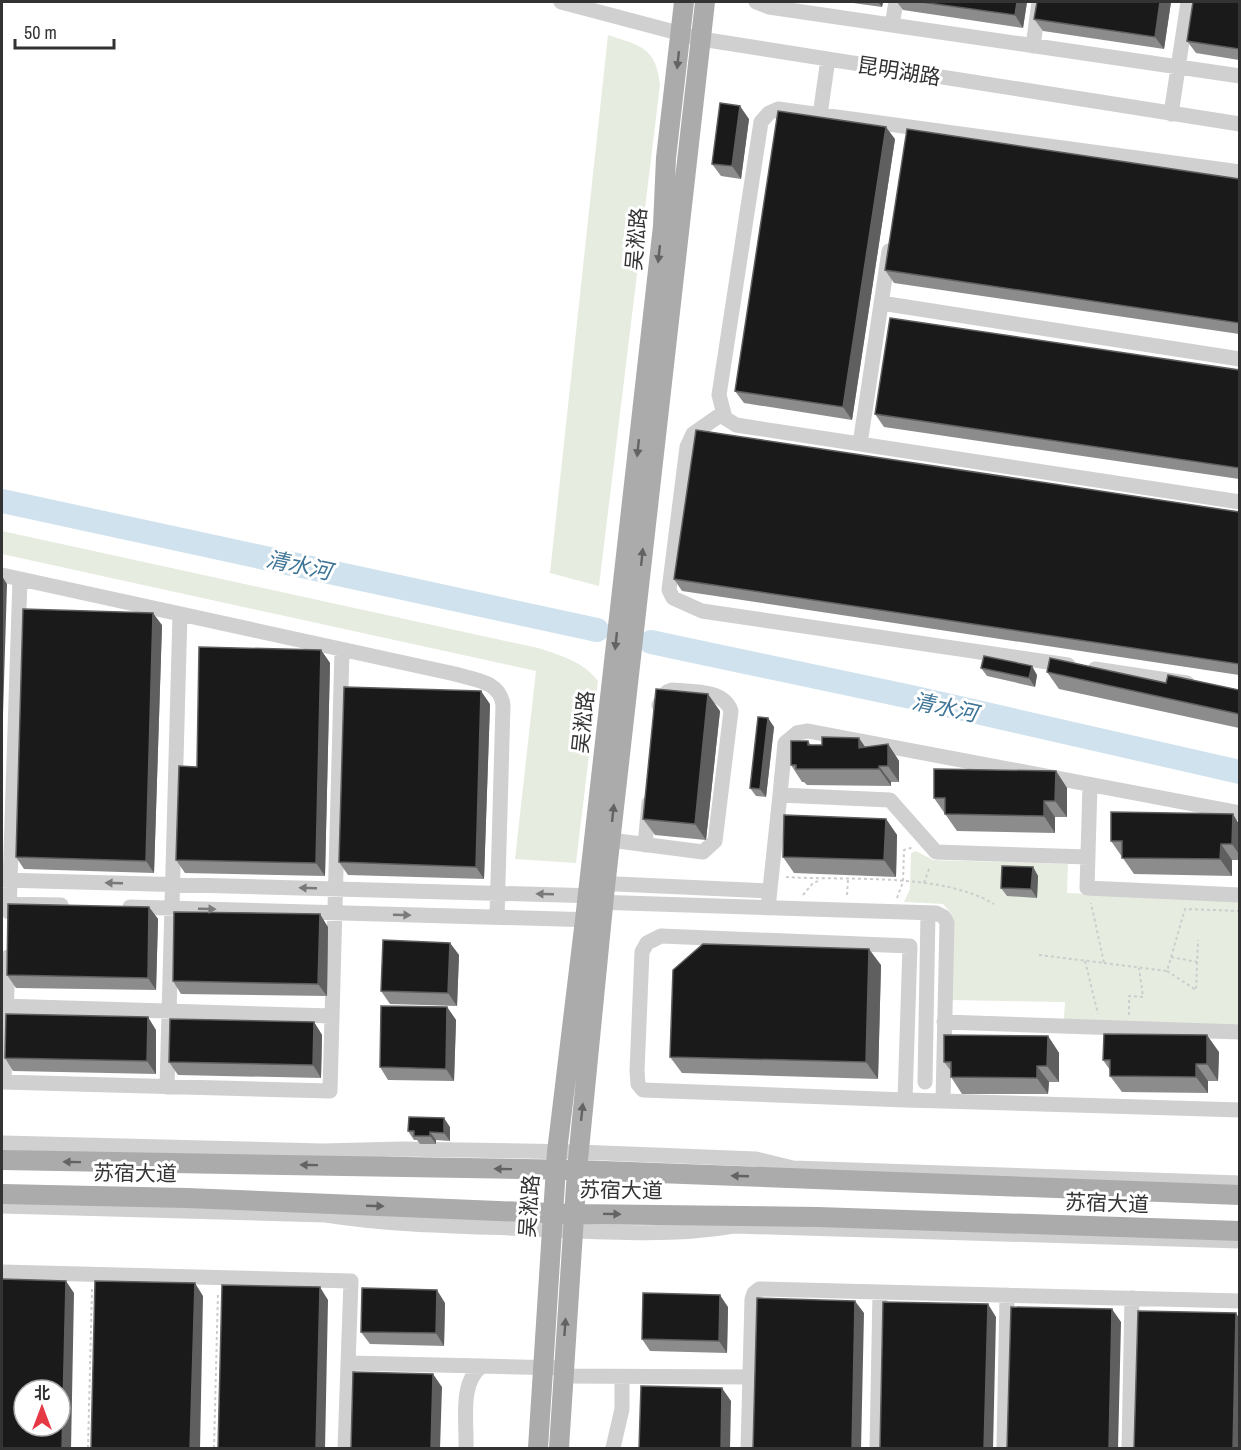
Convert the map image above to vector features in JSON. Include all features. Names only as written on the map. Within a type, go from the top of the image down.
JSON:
[{"type":"main road","name":"吴淞路","points":[[559,1449],[562,1372],[596,900],[663,226],[666,158],[684,2]]},
{"type":"main road","name":"吴淞路","points":[[538,1449],[556,1161],[596,900],[610,840],[705,2]]},
{"type":"main road","name":"苏宿大道","points":[[2,1161],[577,1161],[1239,1195]]},
{"type":"main road","name":"苏宿大道","points":[[2,1194],[187,1198],[573,1222],[818,1217],[1239,1231]]},
{"type":"street","name":"昆明湖路","points":[[561,2],[701,39],[1239,124]]},
{"type":"street","points":[[756,2],[770,7],[1239,76]]},
{"type":"street","points":[[892,25],[896,2]]},
{"type":"street","points":[[1033,45],[1039,2]]},
{"type":"street","points":[[1171,114],[1188,2]]},
{"type":"street","points":[[820,115],[828,59]]},
{"type":"street","points":[[1239,172],[907,132],[778,109],[769,113],[761,122],[720,378],[720,406],[724,418],[736,425],[1239,502]]},
{"type":"street","points":[[860,444],[892,232]]},
{"type":"street","points":[[881,303],[1239,359]]},
{"type":"street","points":[[723,413],[693,434],[687,447],[669,590],[673,598],[683,604],[702,610],[1204,685]]},
{"type":"street","points":[[2,575],[477,681],[497,689],[502,695],[497,917]]},
{"type":"street","points":[[20,579],[8,767],[5,904],[9,932],[4,1006],[3,1082],[330,1091],[342,650]]},
{"type":"street","points":[[167,1087],[180,614]]},
{"type":"street","points":[[610,840],[703,852],[715,841],[731,711],[724,699],[716,695],[672,690],[663,697],[658,716]]},
{"type":"street","points":[[768,908],[785,743],[797,732],[808,731],[1239,813]]},
{"type":"street","points":[[1090,785],[1087,888],[1239,895]]},
{"type":"street","points":[[645,845],[651,786]]},
{"type":"street","points":[[780,795],[890,800],[932,848],[1088,857]]},
{"type":"street","points":[[6,880],[498,893],[596,900],[928,913],[944,917],[946,923],[943,1101]]},
{"type":"street","points":[[114,907],[497,917],[596,900],[770,884]]},
{"type":"street","points":[[5,904],[79,906]]},
{"type":"street","points":[[925,1082],[928,913]]},
{"type":"street","points":[[905,1100],[910,946],[661,936],[647,943],[642,952],[637,1071],[638,1084],[643,1090],[905,1100],[1239,1110]]},
{"type":"street","points":[[4,1006],[332,1016]]},
{"type":"street","points":[[908,1006],[945,1006]]},
{"type":"street","points":[[945,1022],[1239,1032]]},
{"type":"street","points":[[2,1143],[323,1151],[401,1149],[556,1161]]},
{"type":"street","points":[[577,1161],[756,1159],[793,1168],[1239,1184]]},
{"type":"street","points":[[2,1206],[326,1215],[379,1223],[553,1221]]},
{"type":"street","points":[[573,1222],[696,1233],[734,1227],[1239,1241]]},
{"type":"street","points":[[2,1272],[351,1281],[345,1449]]},
{"type":"street","points":[[748,1449],[752,1299],[754,1293],[759,1289],[1239,1301]]},
{"type":"street","points":[[877,1449],[880,1292]]},
{"type":"street","points":[[1004,1449],[1007,1295]]},
{"type":"street","points":[[1129,1449],[1132,1298]]},
{"type":"street","points":[[348,1363],[542,1367],[562,1372],[622,1377],[750,1377]]},
{"type":"street","points":[[466,1449],[468,1383],[474,1372],[482,1366]]},
{"type":"street","points":[[613,1449],[622,1409],[622,1377]]},
{"type":"path","points":[[892,912],[903,882],[904,850],[932,848],[923,883]]},
{"type":"path","points":[[770,884],[823,879],[923,883],[956,888],[994,904]]},
{"type":"path","points":[[797,909],[804,893],[813,883],[823,879]]},
{"type":"path","points":[[1087,888],[1104,963]]},
{"type":"path","points":[[1167,971],[1185,909],[1239,911]]},
{"type":"path","points":[[1039,955],[1167,971],[1196,990],[1198,940]]},
{"type":"path","points":[[1171,957],[1197,962]]},
{"type":"path","points":[[1085,962],[1101,1027]]},
{"type":"path","points":[[1128,1028],[1129,996],[1143,997],[1139,968]]},
{"type":"path","points":[[88,1449],[92,1274]]},
{"type":"path","points":[[214,1449],[218,1277]]},
{"type":"shaded area","points":[[608,35],[645,50],[655,63],[660,85],[599,586],[550,573]]},
{"type":"shaded area","points":[[2,531],[538,648],[579,664],[598,681],[576,863],[515,859],[536,671],[2,554]]},
{"type":"shaded area","points":[[916,851],[933,860],[1068,864],[1067,893],[1239,901],[1239,1026],[1064,1019],[1065,1002],[950,1000],[951,913],[943,904],[904,902],[910,889],[911,853]]},
{"type":"building","points":[[921,2],[1017,2],[1015,15]]},
{"type":"building","points":[[1037,2],[1160,2],[1155,37],[1034,19]]},
{"type":"building","points":[[1193,2],[1239,2],[1239,49],[1187,41]]},
{"type":"building","points":[[720,103],[740,106],[732,166],[712,164]]},
{"type":"building","points":[[778,111],[886,127],[843,407],[735,391]]},
{"type":"building","points":[[907,129],[1239,179],[1239,323],[885,270]]},
{"type":"building","points":[[890,318],[1239,370],[1239,468],[875,414]]},
{"type":"building","points":[[696,430],[1239,512],[1239,664],[674,579]]},
{"type":"building","points":[[23,609],[153,613],[146,861],[16,857]]},
{"type":"building","points":[[199,647],[321,650],[316,863],[176,860],[179,766],[197,767]]},
{"type":"building","points":[[984,656],[1032,666],[1029,678],[981,668]]},
{"type":"building","points":[[1050,658],[1166,683],[1168,675],[1239,690],[1239,714],[1047,672]]},
{"type":"building","points":[[344,687],[481,691],[476,867],[339,862]]},
{"type":"building","points":[[656,689],[708,694],[695,824],[643,819]]},
{"type":"building","points":[[758,717],[768,718],[760,789],[750,788]]},
{"type":"building","points":[[822,737],[859,738],[859,748],[888,744],[888,766],[879,766],[879,769],[796,769],[796,765],[791,765],[791,741],[808,741],[808,745],[822,745]]},
{"type":"building","points":[[934,769],[1056,771],[1055,801],[1044,801],[1044,816],[945,814],[945,798],[934,798]]},
{"type":"building","points":[[1111,812],[1233,814],[1232,844],[1221,844],[1220,859],[1122,858],[1122,841],[1111,841]]},
{"type":"building","points":[[784,815],[886,819],[884,860],[783,857]]},
{"type":"building","points":[[1002,866],[1033,867],[1031,889],[1001,888]]},
{"type":"building","points":[[8,904],[149,907],[148,978],[7,975]]},
{"type":"building","points":[[174,912],[320,914],[318,984],[173,981]]},
{"type":"building","points":[[383,940],[450,943],[448,993],[381,991]]},
{"type":"building","points":[[703,944],[869,949],[866,1062],[670,1057],[673,970]]},
{"type":"building","points":[[381,1006],[447,1007],[446,1069],[380,1067]]},
{"type":"building","points":[[6,1014],[148,1017],[147,1061],[5,1058]]},
{"type":"building","points":[[170,1019],[314,1022],[313,1065],[169,1062]]},
{"type":"building","points":[[1104,1034],[1207,1035],[1207,1064],[1196,1064],[1196,1077],[1110,1076],[1110,1060],[1103,1060]]},
{"type":"building","points":[[944,1035],[1048,1036],[1047,1066],[1037,1066],[1037,1078],[951,1077],[951,1062],[944,1062]]},
{"type":"building","points":[[409,1117],[444,1118],[444,1133],[430,1132],[430,1136],[414,1136],[414,1131],[408,1131]]},
{"type":"building","points":[[2,1279],[66,1281],[64,1378],[12,1378],[12,1438],[62,1438],[62,1449],[2,1449]]},
{"type":"building","points":[[95,1281],[195,1283],[190,1449],[91,1449]]},
{"type":"building","points":[[222,1285],[320,1287],[316,1449],[218,1449]]},
{"type":"building","points":[[362,1288],[437,1290],[436,1333],[361,1332]]},
{"type":"building","points":[[643,1293],[720,1295],[719,1341],[642,1339]]},
{"type":"building","points":[[757,1298],[855,1301],[852,1449],[753,1449]]},
{"type":"building","points":[[883,1302],[988,1304],[984,1449],[880,1449]]},
{"type":"building","points":[[1011,1307],[1112,1309],[1109,1449],[1007,1449]]},
{"type":"building","points":[[1138,1311],[1236,1313],[1233,1449],[1134,1449]]},
{"type":"building","points":[[353,1372],[433,1374],[431,1449],[351,1449]]},
{"type":"building","points":[[641,1386],[722,1388],[721,1449],[639,1449]]},
{"type":"waterway","name":"清水河","points":[[2,501],[597,630]]},
{"type":"waterway","name":"清水河","points":[[651,642],[911,697],[1240,772]]}]
